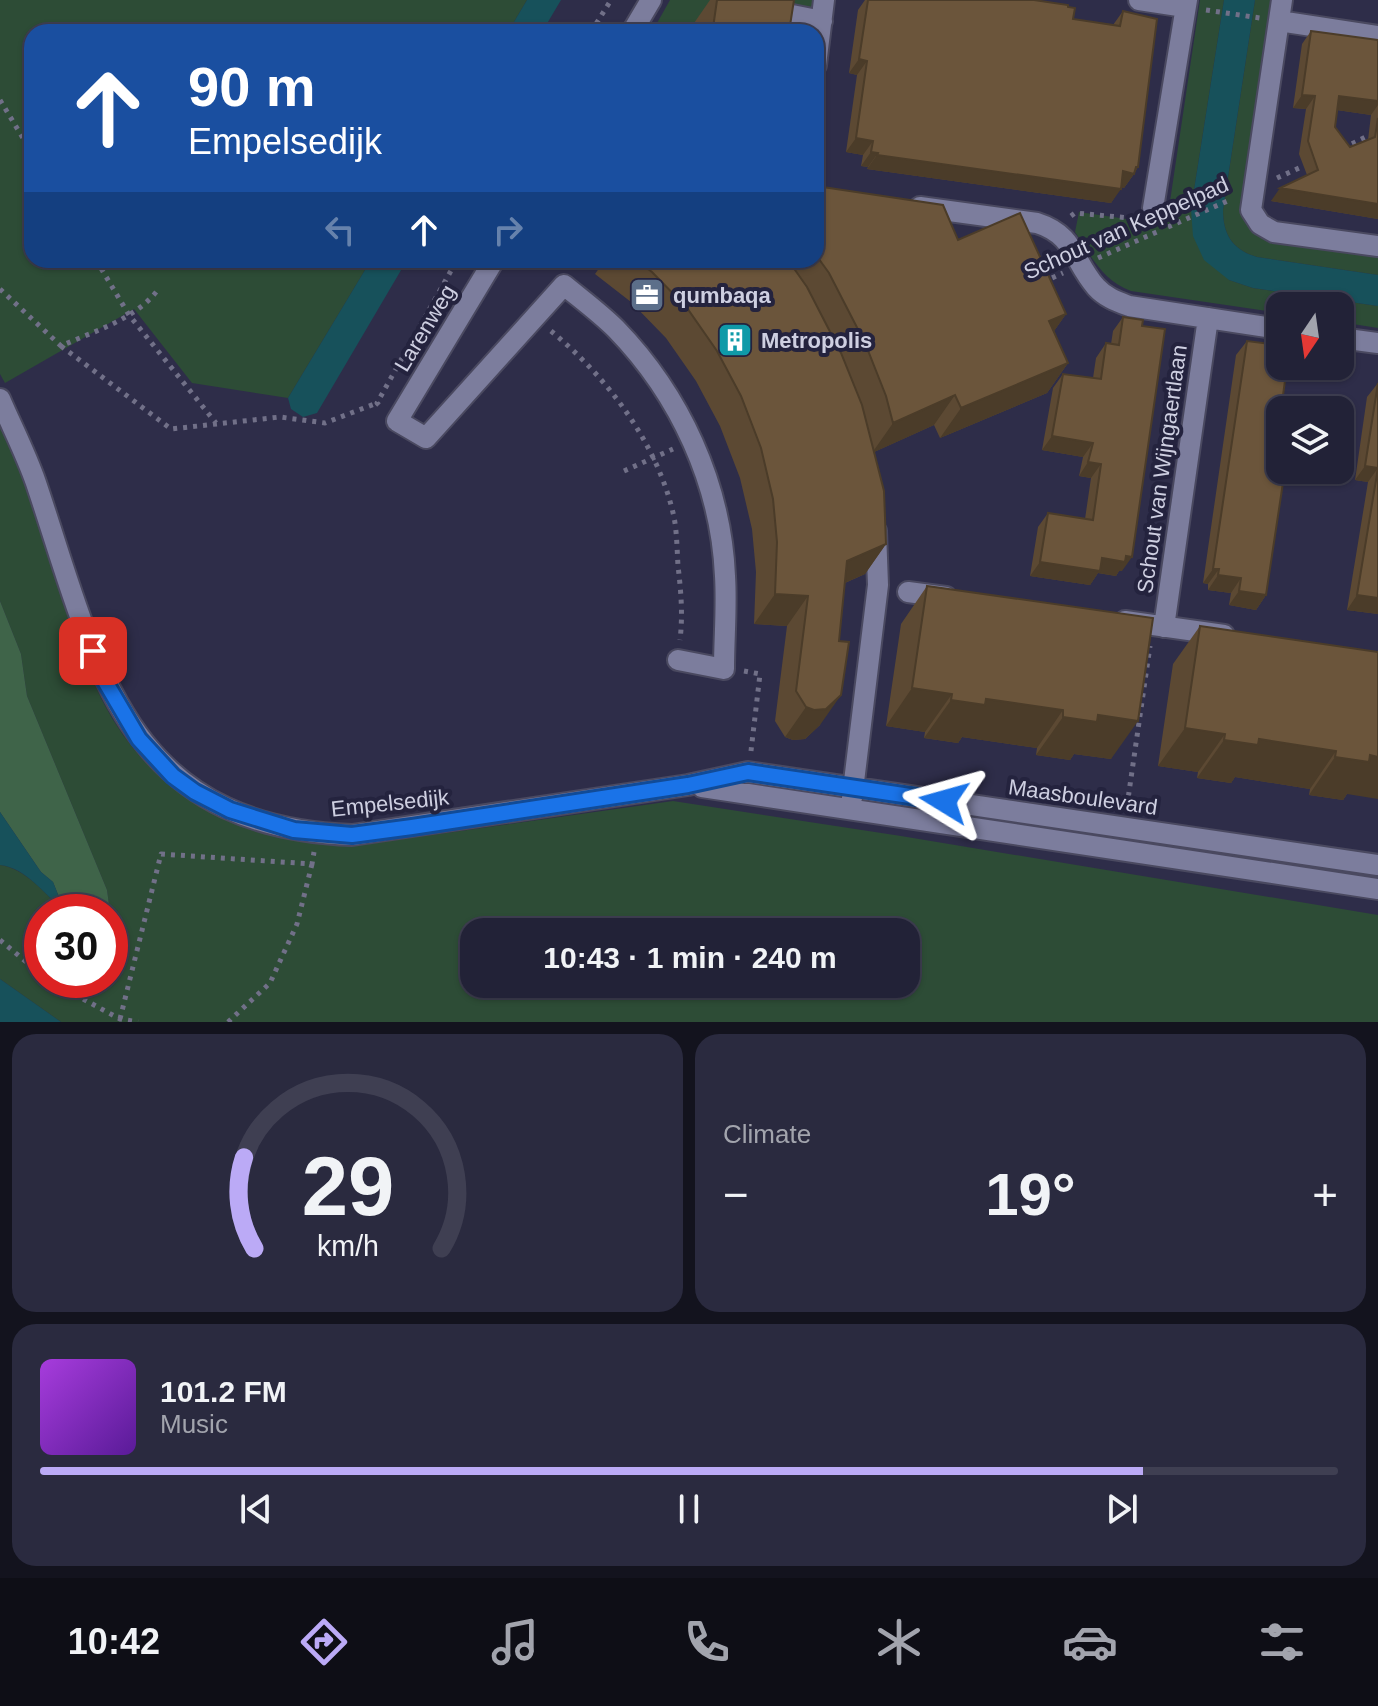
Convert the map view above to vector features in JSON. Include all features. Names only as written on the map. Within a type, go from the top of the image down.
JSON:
[{"type":"street","points":[[637,24],[651,0]]},
{"type":"street","points":[[1139,0],[1191,5],[1153,208]]},
{"type":"street","points":[[1282,0],[1273,20],[1250,191],[1251,210],[1260,224],[1274,232],[1378,246]]},
{"type":"street","points":[[741,5],[823,10]]},
{"type":"street","points":[[1273,20],[1378,36]]},
{"type":"street","points":[[895,203],[1037,223],[1053,228],[1067,239],[1094,286],[1109,298],[1129,306],[1266,327]]},
{"type":"street","name":"Larenweg","points":[[397,421],[489,268]]},
{"type":"street","points":[[397,421],[426,438],[564,285],[615,328],[659,381],[693,439],[718,514],[725,576],[724,669],[678,660]]},
{"type":"street","name":"Schout van Wijngaertlaan","points":[[1158,626],[1208,318]]},
{"type":"street","points":[[1354,340],[1378,343]]},
{"type":"street","name":"Empelsedijk","points":[[0,399],[34,479],[102,676],[139,739],[155,759],[195,792],[230,810],[272,824],[317,834],[352,835],[610,796]]},
{"type":"street","points":[[850,809],[878,585],[876,519],[872,505]]},
{"type":"street","points":[[908,592],[966,600]]},
{"type":"street","points":[[1110,619],[1241,638]]},
{"type":"street","name":"Maasboulevard","points":[[610,796],[688,785],[748,772],[1378,865]]},
{"type":"street","name":"Maasboulevard","points":[[688,785],[1378,889]]},
{"type":"path","points":[[596,24],[611,0]]},
{"type":"path","points":[[1191,5],[1273,20]]},
{"type":"path","points":[[0,100],[24,140]]},
{"type":"path","points":[[1337,150],[1378,131]]},
{"type":"path","name":"Schout van Keppelpad","points":[[1040,284],[1310,163]]},
{"type":"path","points":[[1053,228],[1075,213],[1130,218],[1153,208]]},
{"type":"path","points":[[101,268],[129,315],[216,423]]},
{"type":"path","points":[[0,289],[61,346],[171,429],[280,417],[325,423],[377,403],[453,268]]},
{"type":"path","points":[[61,346],[129,315],[146,304],[157,291]]},
{"type":"path","points":[[535,318],[576,352],[628,414],[653,458],[674,517],[683,617],[678,660]]},
{"type":"path","points":[[377,403],[397,421]]},
{"type":"path","points":[[624,471],[693,439]]},
{"type":"path","points":[[1124,828],[1158,626]]},
{"type":"path","points":[[748,772],[760,674]]},
{"type":"path","points":[[228,1022],[270,983],[297,924],[317,834]]},
{"type":"path","points":[[120,1019],[161,854],[312,864]]},
{"type":"path","points":[[0,940],[24,960]]},
{"type":"path","points":[[81,998],[120,1019],[138,1022]]},
{"type":"shaded area","points":[[0,0],[527,0],[513,24],[24,24],[24,268],[366,268],[288,398],[192,383],[134,309],[5,383],[0,374]]},
{"type":"shaded area","points":[[527,0],[561,0],[547,24],[513,24]]},
{"type":"shaded area","points":[[670,0],[817,0],[814,24],[656,24]]},
{"type":"shaded area","points":[[1200,0],[1224,0],[1191,209],[1229,280],[1281,292],[1266,292],[1266,311],[1121,287],[1092,259],[1075,232],[1079,212],[1140,221],[1162,217],[1169,208]]},
{"type":"shaded area","points":[[1224,0],[1255,0],[1223,210],[1227,234],[1236,246],[1257,257],[1378,275],[1378,306],[1354,303],[1354,292],[1281,292],[1229,280],[1204,260],[1193,236],[1191,209]]},
{"type":"shaded area","points":[[1255,0],[1274,0],[1243,211],[1245,220],[1253,231],[1264,238],[1378,255],[1378,275],[1257,257],[1236,246],[1227,234],[1223,210]]},
{"type":"shaded area","points":[[366,268],[402,268],[317,413],[303,417],[291,409],[288,398]]},
{"type":"shaded area","points":[[1354,303],[1378,306],[1378,328],[1354,324]]},
{"type":"shaded area","points":[[0,421],[102,700],[124,736],[149,766],[209,812],[244,827],[281,837],[361,845],[673,801],[1378,915],[1378,1022],[61,1022],[27,998],[128,998],[128,894],[108,894],[27,696],[21,654],[0,601]]},
{"type":"shaded area","points":[[0,601],[21,654],[27,696],[108,894],[58,894],[53,882],[41,872],[0,812]]},
{"type":"shaded area","points":[[0,812],[41,872],[53,882],[58,894],[46,894],[19,871],[0,865]]},
{"type":"shaded area","points":[[0,865],[18,871],[47,894],[24,894],[24,996],[0,979]]},
{"type":"shaded area","points":[[0,979],[61,1022],[0,1022]]},
{"type":"building","points":[[717,0],[794,0],[790,24],[714,24]]},
{"type":"building","points":[[868,0],[1034,0],[1075,8],[1073,19],[1120,26],[1123,11],[1157,19],[1138,167],[1134,174],[1123,171],[1121,189],[871,152],[873,141],[856,138],[867,61],[859,59]]},
{"type":"building","points":[[1311,31],[1378,40],[1378,101],[1339,96],[1335,127],[1350,147],[1375,137],[1378,118],[1378,204],[1280,188],[1318,170],[1308,141],[1315,96],[1302,95]]},
{"type":"building","points":[[824,187],[943,205],[958,240],[1020,213],[1066,314],[1049,321],[1068,363],[961,408],[955,395],[893,423],[865,343],[824,266]]},
{"type":"building","points":[[647,268],[794,268],[807,287],[841,353],[862,405],[884,491],[886,544],[847,561],[839,641],[849,642],[841,695],[826,709],[806,707],[796,691],[808,596],[775,594],[777,542],[773,499],[761,448],[741,396],[717,351],[687,308]]},
{"type":"building","points":[[1123,317],[1143,320],[1142,326],[1165,329],[1132,557],[1126,556],[1125,562],[1102,558],[1100,571],[1040,562],[1048,513],[1093,520],[1101,464],[1088,462],[1093,443],[1052,436],[1063,374],[1101,379],[1106,343],[1119,345]]},
{"type":"building","points":[[1247,341],[1266,343],[1266,380],[1285,380],[1283,396],[1266,396],[1266,484],[1283,484],[1266,595],[1239,591],[1241,578],[1218,575],[1219,569],[1213,569]]},
{"type":"building","points":[[1378,383],[1378,468],[1365,466]]},
{"type":"building","points":[[1378,468],[1378,598],[1357,595]]},
{"type":"building","points":[[927,586],[1153,618],[1138,721],[1098,715],[1097,722],[1063,717],[1063,710],[986,699],[985,705],[951,700],[952,694],[912,688]]},
{"type":"building","points":[[1200,626],[1378,652],[1378,757],[1370,755],[1369,762],[1335,757],[1336,751],[1259,739],[1258,745],[1224,740],[1225,734],[1185,728]]},
{"type":"place","name":"qumbaqa","points":[[647,295]]},
{"type":"place","name":"Metropolis","points":[[735,340]]},
{"type":"route","points":[[93,651],[102,676],[139,739],[173,776],[195,792],[230,810],[294,830],[352,835],[688,785],[748,772],[944,801]]}]
